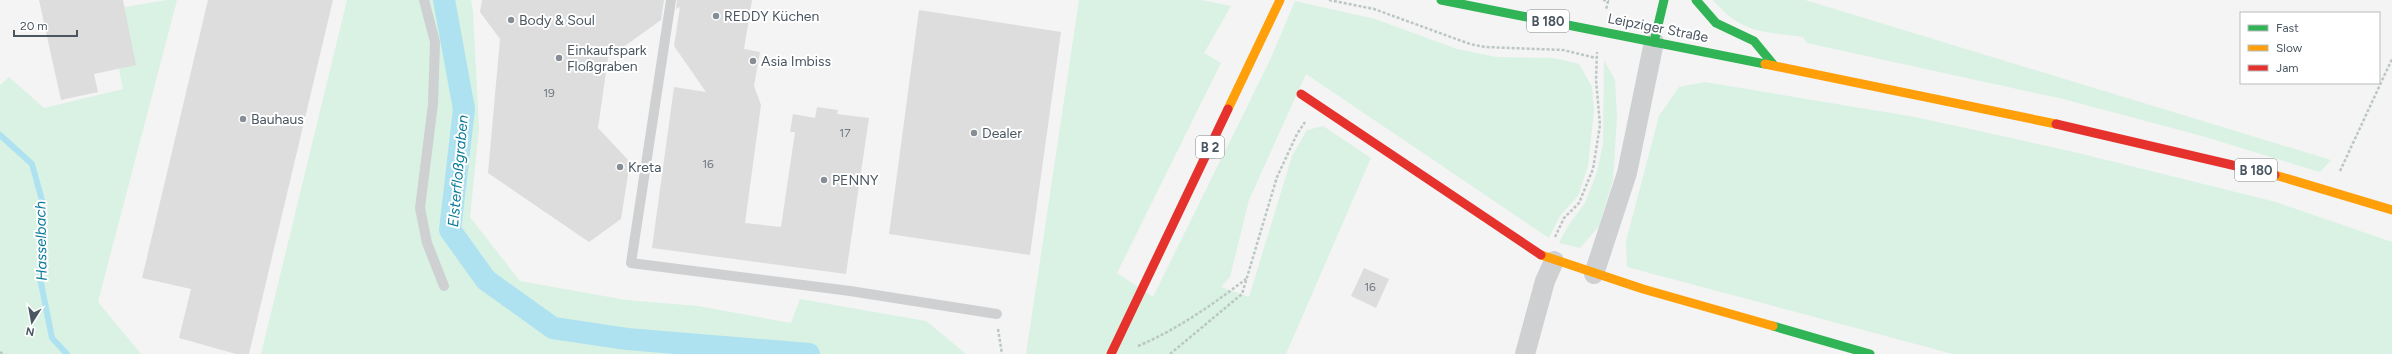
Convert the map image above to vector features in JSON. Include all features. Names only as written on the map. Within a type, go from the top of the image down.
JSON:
[{"type":"main road","name":"B 2","points":[[1111,354],[1280,0]]},
{"type":"main road","name":"Leipziger Straße","points":[[1441,0],[1869,83],[2174,150],[2331,191]]},
{"type":"main road","points":[[1654,42],[1664,0]]},
{"type":"main road","points":[[1696,0],[1716,23],[1754,41],[1773,64]]},
{"type":"main road","points":[[1301,94],[1524,247],[1550,260],[1870,354]]},
{"type":"main road","name":"B 180","points":[[2331,191],[2392,210]]},
{"type":"street","points":[[1594,274],[1627,173],[1654,42]]},
{"type":"street","points":[[1526,354],[1550,260]]},
{"type":"lane","points":[[424,0],[435,42],[433,104],[420,208],[427,243],[444,286]]},
{"type":"lane","points":[[671,0],[631,263],[850,291],[997,314]]},
{"type":"path","points":[[1329,0],[1374,9],[1470,44],[1484,47],[1563,50],[1596,58]]},
{"type":"path","points":[[1550,260],[1564,218],[1579,203],[1593,170],[1600,125],[1596,58],[1602,31]]},
{"type":"path","points":[[2331,191],[2392,59]]},
{"type":"path","points":[[1170,354],[1242,294],[1277,177],[1297,134],[1317,106]]},
{"type":"path","points":[[1135,348],[1171,332],[1216,302],[1246,279]]},
{"type":"path","points":[[997,314],[1002,354]]},
{"type":"green space","points":[[167,0],[177,0],[98,302],[141,354],[0,354],[0,85],[9,77],[44,108],[123,89],[107,10]]},
{"type":"green space","points":[[347,0],[471,0],[473,12],[479,128],[470,217],[520,281],[626,300],[698,306],[791,323],[800,299],[926,321],[966,354],[261,354]]},
{"type":"green space","points":[[1079,0],[1201,0],[1231,6],[1204,53],[1221,63],[1117,273],[1153,297],[1270,60],[1295,1],[1375,19],[1457,49],[1496,57],[1554,58],[1579,64],[1592,87],[1594,111],[1588,166],[1578,196],[1560,216],[1549,238],[1306,74],[1249,200],[1230,277],[1221,287],[1249,297],[1292,156],[1307,130],[1323,126],[1371,158],[1286,354],[1026,354]]},
{"type":"green space","points":[[1713,0],[1805,0],[2331,160],[2320,172],[2202,136],[2063,99],[1807,43],[1803,37],[1764,32],[1743,25],[1724,11]]},
{"type":"green space","points":[[1604,60],[1615,80],[1617,118],[1613,180],[1599,226],[1580,248],[1559,243],[1568,226],[1585,203],[1597,172],[1603,144]]},
{"type":"green space","points":[[1705,82],[1915,117],[2070,151],[2276,202],[2392,242],[2392,354],[1953,354],[1627,267],[1626,241],[1659,116],[1679,87]]},
{"type":"building","points":[[39,0],[123,0],[136,65],[94,74],[98,92],[61,100]]},
{"type":"building","name":"Bauhaus","points":[[208,0],[333,0],[249,354],[236,354],[179,338],[191,289],[142,278]]},
{"type":"building","points":[[482,0],[664,0],[661,20],[608,58],[598,128],[630,162],[621,219],[589,242],[488,173],[500,39],[480,12]]},
{"type":"building","points":[[677,0],[752,0],[744,49],[760,52],[754,86],[761,105],[745,223],[781,227],[795,132],[790,132],[793,114],[815,118],[817,107],[838,110],[837,114],[869,118],[846,274],[652,248],[674,87],[706,92],[674,46],[680,7],[676,9]]},
{"type":"building","name":"Dealer","points":[[919,10],[1061,32],[1030,255],[889,234]]},
{"type":"building","points":[[1364,268],[1389,279],[1376,308],[1351,296]]},
{"type":"waterway","name":"Elsterfloßgraben","points":[[444,0],[464,109],[450,230],[486,280],[553,328],[627,339],[809,354]]},
{"type":"waterway","name":"Hasselbach","points":[[0,135],[32,164],[43,204],[40,278],[52,338],[67,354]]},
{"type":"traffic: fast","points":[[1441,0],[1765,64]]},
{"type":"traffic: fast","points":[[1654,42],[1664,0]]},
{"type":"traffic: fast","points":[[1696,0],[1716,23],[1754,41],[1773,64]]},
{"type":"traffic: fast","points":[[1773,326],[1870,354]]},
{"type":"traffic: slow","points":[[1228,109],[1280,0]]},
{"type":"traffic: slow","points":[[1765,64],[2056,124]]},
{"type":"traffic: slow","points":[[2275,175],[2392,210]]},
{"type":"traffic: slow","points":[[1541,255],[1643,289],[1773,326]]},
{"type":"traffic: jam","points":[[1301,94],[1541,255]]},
{"type":"traffic: jam","points":[[1111,354],[1228,109]]},
{"type":"traffic: jam","points":[[2056,124],[2275,175]]},
{"type":"place","name":"REDDY Küchen","points":[[716,16]]},
{"type":"place","name":"Body & Soul","points":[[511,20]]},
{"type":"place","name":"Einkaufspark Floßgraben","points":[[559,58]]},
{"type":"place","name":"Asia Imbiss","points":[[753,61]]},
{"type":"place","name":"Bauhaus","points":[[243,119]]},
{"type":"place","name":"Dealer","points":[[974,133]]},
{"type":"place","name":"Kreta","points":[[620,167]]},
{"type":"place","name":"PENNY","points":[[824,180]]}]
